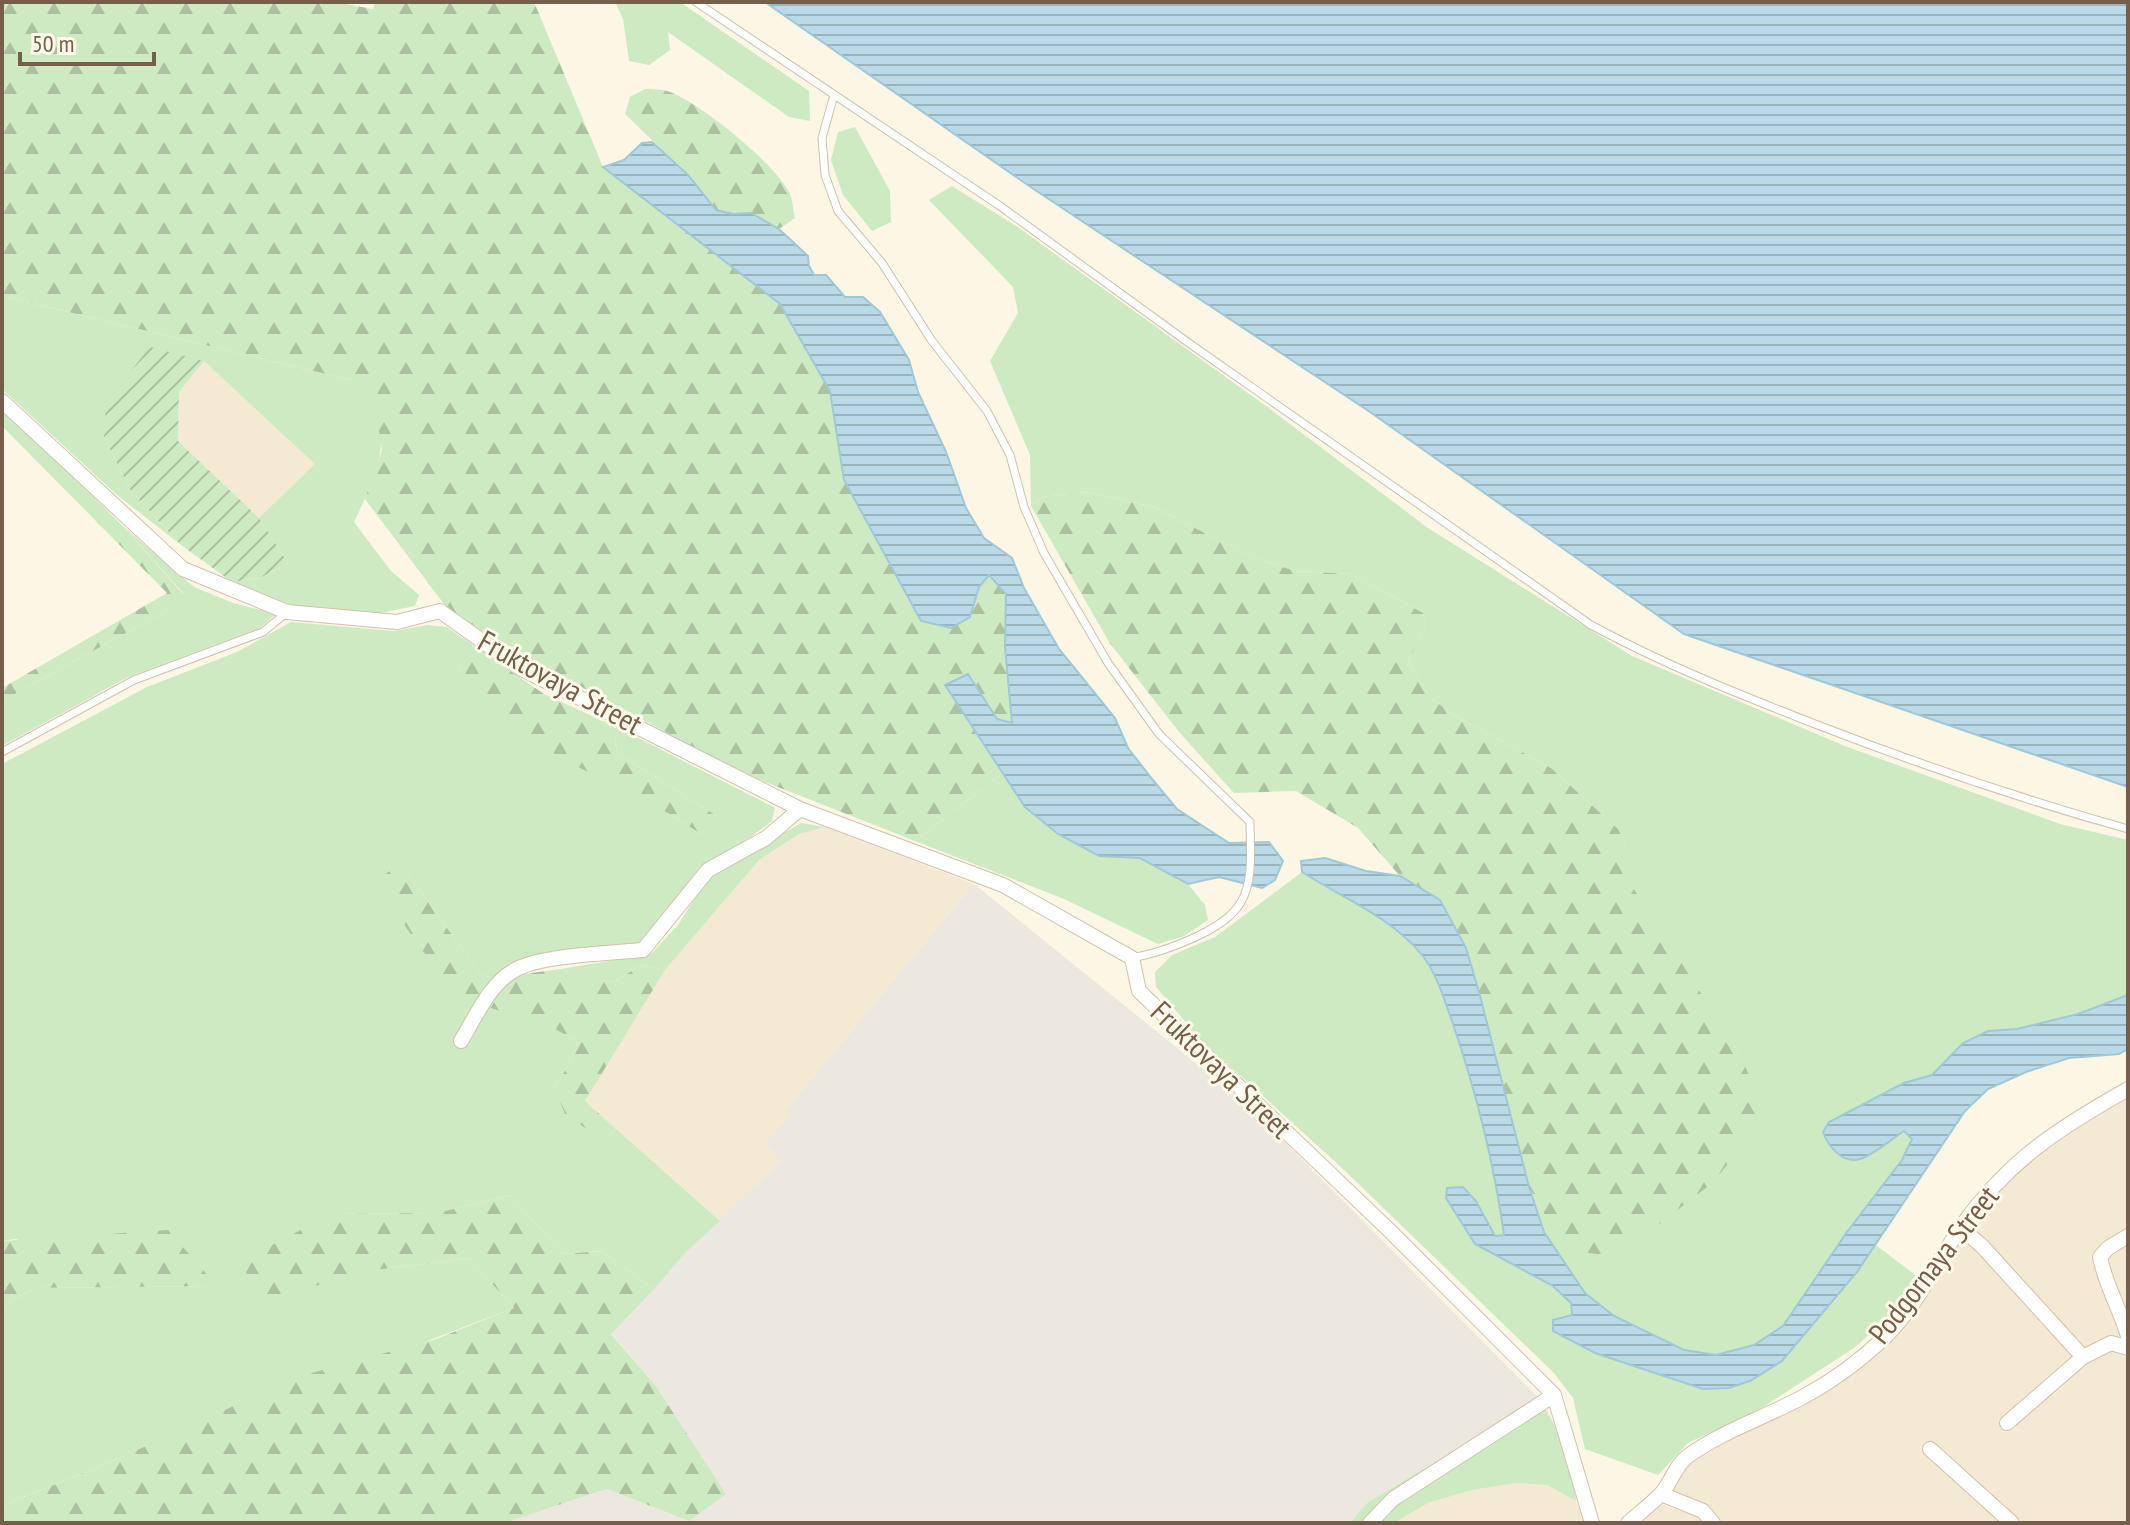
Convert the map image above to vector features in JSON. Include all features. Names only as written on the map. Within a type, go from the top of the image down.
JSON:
[{"type":"street","name":"Fruktovaya Street","points":[[2,401],[183,569],[287,612],[397,622],[440,611],[520,668],[800,809],[1003,885],[1132,958],[1139,991],[1390,1231],[1554,1395],[1592,1523]]},
{"type":"street","points":[[461,1041],[494,989],[513,970],[550,959],[643,950],[708,870],[766,838],[800,809]]},
{"type":"street","name":"Podgornaya Street","points":[[1628,1523],[1661,1494],[1684,1458],[1731,1430],[1802,1397],[1842,1372],[1886,1336],[1988,1193],[2030,1150],[2068,1123],[2128,1089]]},
{"type":"street","points":[[1961,1228],[1982,1246],[2083,1357]]},
{"type":"street","points":[[2128,1236],[2100,1257],[2128,1336]]},
{"type":"street","points":[[2007,1423],[2083,1357],[2111,1343],[2128,1348]]},
{"type":"street","points":[[1370,1523],[1393,1499],[1554,1395]]},
{"type":"street","points":[[1930,1449],[2012,1523]]},
{"type":"street","points":[[1661,1494],[1703,1511],[1713,1523]]},
{"type":"lane","points":[[696,2],[1000,206],[1244,382],[1591,625],[1651,657],[1881,750],[1972,783],[2128,829]]},
{"type":"lane","points":[[834,95],[822,138],[825,175],[838,211],[882,263],[932,341],[987,411],[1010,455],[1024,507],[1044,553],[1108,663],[1159,734],[1250,822],[1248,885],[1241,904],[1215,927],[1162,952],[1132,958]]},
{"type":"lane","points":[[2,752],[134,680],[263,632],[287,612]]},
{"type":"shaded area","points":[[204,361],[316,464],[259,518],[178,441],[179,392]]},
{"type":"shaded area","points":[[825,827],[974,884],[786,1110],[789,1118],[782,1160],[720,1221],[584,1101],[665,970],[759,860],[799,834]]},
{"type":"shaded area","points":[[974,884],[1249,1106],[1537,1396],[1521,1411],[1368,1502],[1350,1523],[504,1523],[607,1489],[689,1521],[655,1385],[611,1333],[686,1252],[781,1161],[765,1143],[789,1118],[786,1110]]},
{"type":"shaded area","points":[[2128,1094],[2128,1523],[1720,1523],[1706,1507],[1671,1491],[1686,1462],[1889,1338],[1974,1217],[2033,1154]]},
{"type":"shaded area","points":[[1517,1483],[1547,1485],[1576,1501],[1587,1523],[1394,1523],[1428,1503],[1472,1490]]},
{"type":"shaded area","points":[[1660,1504],[1698,1517],[1704,1523],[1640,1523]]},
{"type":"green space","points":[[2,2],[335,2],[373,9],[375,2],[534,2],[603,167],[780,304],[830,391],[844,480],[970,617],[979,587],[989,574],[1006,595],[1005,647],[1012,723],[997,719],[968,675],[946,685],[1003,773],[915,841],[740,772],[505,646],[447,608],[365,499],[382,450],[376,411],[355,381],[2,296]]},
{"type":"green space","points":[[615,2],[680,2],[809,91],[810,121],[789,117],[668,32],[670,50],[649,65],[629,61],[623,19]]},
{"type":"green space","points":[[645,89],[667,91],[683,99],[754,151],[782,181],[791,197],[795,218],[779,229],[751,213],[733,214],[716,210],[688,175],[625,114],[630,97]]},
{"type":"green space","points":[[855,127],[890,191],[891,222],[872,231],[843,195],[831,160],[838,132]]},
{"type":"green space","points":[[952,186],[1019,228],[1270,409],[1428,528],[1632,656],[1845,746],[2060,824],[2128,840],[2128,995],[2078,1014],[2017,1029],[1988,1031],[1963,1043],[1932,1075],[1904,1083],[1852,1109],[1860,1159],[1904,1131],[1912,1139],[1902,1160],[1847,1232],[1783,1326],[1754,1345],[1716,1355],[1684,1350],[1614,1316],[1585,1293],[1544,1232],[1529,1187],[1548,1221],[1740,1054],[1629,883],[1625,842],[1618,829],[1551,768],[1452,714],[1430,697],[1408,661],[1426,626],[1423,613],[1351,574],[1295,571],[1254,558],[1154,507],[1086,492],[1043,497],[1031,506],[1030,455],[990,361],[1018,313],[1013,287],[929,200]]},
{"type":"green space","points":[[2,296],[355,381],[377,413],[381,441],[376,469],[354,522],[391,571],[419,595],[415,606],[380,613],[292,605],[232,582],[260,578],[288,563],[259,518],[315,464],[204,361],[104,437],[131,491],[181,545],[117,495],[2,389]]},
{"type":"green space","points":[[150,347],[204,361],[179,392],[178,441],[259,518],[288,563],[260,578],[232,582],[181,545],[131,491],[104,437],[106,402]]},
{"type":"green space","points":[[2,408],[124,527],[183,594],[164,612],[2,701],[2,688],[167,593],[2,426]]},
{"type":"green space","points":[[1086,492],[1154,507],[1254,558],[1295,571],[1351,574],[1423,613],[1426,626],[1408,661],[1430,697],[1452,714],[1551,768],[1618,829],[1625,842],[1630,883],[1740,1054],[1767,1118],[1711,1184],[1649,1232],[1604,1255],[1574,1251],[1548,1221],[1529,1187],[1507,1101],[1440,900],[1400,876],[1358,828],[1296,791],[1234,793],[1179,732],[1109,642],[1031,506],[1043,497]]},
{"type":"green space","points":[[124,527],[194,587],[233,603],[276,614],[259,629],[128,677],[2,746],[2,701],[164,612],[183,593]]},
{"type":"green space","points":[[291,622],[394,631],[428,625],[447,627],[473,645],[460,669],[706,837],[720,818],[617,753],[615,737],[623,730],[775,808],[772,821],[744,842],[700,867],[664,918],[638,943],[542,954],[515,961],[494,978],[481,975],[408,874],[379,880],[515,1014],[555,1029],[578,1042],[554,1088],[604,1141],[616,1129],[720,1221],[686,1252],[654,1289],[601,1251],[563,1254],[510,1195],[437,1213],[331,1214],[376,1270],[469,1258],[514,1308],[122,1457],[2,1506],[2,1306],[35,1288],[216,1286],[15,1239],[2,1241],[2,764],[147,687],[237,652]]},
{"type":"green space","points":[[473,645],[544,694],[623,730],[615,737],[617,753],[720,818],[726,832],[706,837],[666,812],[557,756],[476,687],[460,668]]},
{"type":"green space","points":[[1003,773],[1025,807],[1099,856],[1140,858],[1188,884],[1205,905],[1208,920],[1184,936],[1158,944],[1064,899],[915,841]]},
{"type":"green space","points":[[801,823],[825,827],[799,834],[759,860],[665,970],[640,965],[615,982],[588,978],[561,969],[651,954],[678,925],[709,876]]},
{"type":"green space","points":[[391,870],[408,874],[481,975],[494,978],[561,969],[615,982],[640,965],[665,970],[585,1101],[616,1129],[604,1141],[565,1114],[554,1088],[578,1042],[555,1029],[464,999],[422,950],[384,896],[378,880]]},
{"type":"green space","points":[[1302,872],[1381,919],[1410,942],[1427,962],[1443,996],[1469,1074],[1500,1209],[1504,1236],[1495,1236],[1476,1201],[1475,1244],[1553,1286],[1571,1303],[1572,1315],[1595,1353],[1703,1389],[1782,1361],[1876,1245],[1919,1278],[1895,1312],[1854,1348],[1763,1407],[1688,1443],[1658,1475],[1585,1449],[1573,1398],[1554,1373],[1342,1168],[1198,1037],[1156,987],[1155,972],[1172,955],[1215,937]]},
{"type":"green space","points":[[510,1195],[563,1254],[601,1251],[654,1289],[611,1334],[655,1385],[726,1494],[689,1521],[607,1489],[504,1523],[2,1523],[2,1506],[122,1457],[297,1377],[436,1339],[514,1308],[469,1258],[376,1270],[262,1300],[240,1262],[331,1214],[437,1213]]},
{"type":"green space","points":[[168,1230],[217,1286],[35,1288],[2,1306],[2,1241]]},
{"type":"green space","points":[[1537,1396],[1564,1446],[1576,1501],[1547,1485],[1517,1483],[1472,1490],[1428,1503],[1394,1523],[1350,1523],[1368,1502],[1521,1411]]},
{"type":"water","points":[[765,2],[2128,2],[2128,787],[1684,634],[1370,412],[1032,188]]},
{"type":"water","points":[[652,142],[688,175],[716,210],[733,214],[751,213],[779,229],[808,256],[814,275],[826,275],[845,297],[863,297],[880,312],[909,360],[918,392],[946,452],[966,508],[984,538],[1012,558],[1024,588],[1059,649],[1115,718],[1128,748],[1177,809],[1229,843],[1269,842],[1283,861],[1275,880],[1262,888],[1219,877],[1188,884],[1140,858],[1099,856],[1058,834],[1025,807],[945,685],[968,674],[997,719],[1012,723],[1005,647],[1006,594],[989,575],[979,587],[970,617],[951,628],[921,621],[844,480],[830,391],[780,304],[603,167],[624,160],[642,143]]},
{"type":"water","points":[[1325,858],[1366,871],[1400,876],[1440,900],[1466,948],[1529,1187],[1544,1232],[1585,1293],[1614,1316],[1684,1350],[1716,1355],[1754,1345],[1783,1326],[1847,1232],[1902,1160],[1912,1139],[1904,1131],[1865,1157],[1847,1159],[1832,1148],[1825,1137],[1823,1132],[1829,1122],[1904,1083],[1932,1075],[1963,1043],[1988,1031],[2017,1029],[2078,1014],[2128,995],[2128,1049],[2119,1054],[2069,1058],[1988,1089],[1965,1111],[1857,1272],[1782,1361],[1750,1381],[1729,1388],[1703,1389],[1595,1353],[1553,1331],[1553,1320],[1572,1315],[1571,1303],[1553,1286],[1475,1244],[1446,1198],[1447,1188],[1463,1187],[1476,1201],[1495,1236],[1504,1235],[1476,1100],[1440,987],[1422,955],[1396,930],[1302,872],[1301,861]]}]
